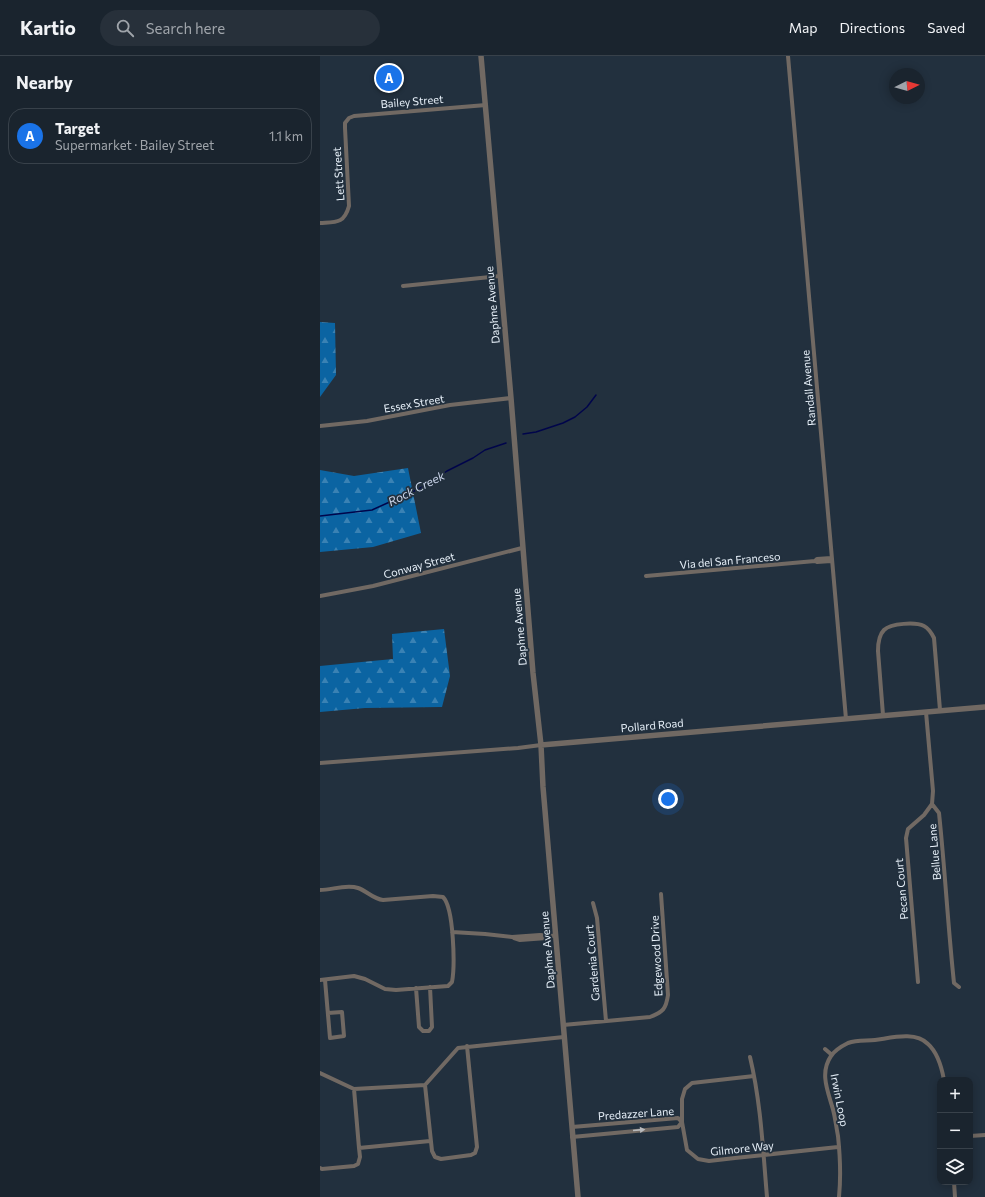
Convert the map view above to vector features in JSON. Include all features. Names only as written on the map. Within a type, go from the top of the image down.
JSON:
[{"type":"street","name":"Daphne Avenue","points":[[481,56],[511,398],[522,548],[541,745],[578,1197]]},
{"type":"street","name":"Randall Avenue","points":[[788,56],[846,719]]},
{"type":"street","name":"Bailey Street","points":[[345,125],[349,118],[354,116],[486,105]]},
{"type":"street","name":"Lett Street","points":[[320,223],[338,222],[347,215],[349,206],[345,125]]},
{"type":"street","points":[[403,286],[500,276]]},
{"type":"street","name":"Essex Street","points":[[320,426],[367,421],[450,405],[511,398]]},
{"type":"street","name":"Conway Street","points":[[320,596],[373,586],[522,548]]},
{"type":"street","name":"Via del San Franceso","points":[[646,576],[815,561],[817,559],[831,560]]},
{"type":"street","points":[[883,715],[878,641],[884,630],[890,626],[901,624],[924,626],[932,633],[934,638],[940,710]]},
{"type":"street","name":"Pollard Road","points":[[320,763],[518,748],[985,707]]},
{"type":"street","name":"Bellue Lane","points":[[926,712],[933,791],[932,804],[939,814],[948,912],[948,936],[954,984],[959,987]]},
{"type":"street","name":"Pecan Court","points":[[918,982],[906,838],[908,829],[924,815],[932,804]]},
{"type":"street","points":[[320,890],[353,887],[360,888],[377,899],[383,900],[433,896],[444,897],[447,901],[452,932],[454,973],[452,982],[448,986],[396,990],[385,989],[365,979],[354,976],[322,980],[328,1013],[330,1038],[344,1036],[342,1012],[328,1013]]},
{"type":"street","name":"Edgewood Drive","points":[[563,1025],[650,1018],[661,1013],[667,1005],[668,995],[661,894]]},
{"type":"street","name":"Gardenia Court","points":[[593,903],[597,918],[606,1021]]},
{"type":"street","points":[[452,932],[512,937],[540,935],[556,936]]},
{"type":"street","points":[[416,988],[419,1027],[423,1031],[429,1031],[432,1027],[430,987]]},
{"type":"street","points":[[826,1049],[832,1054],[839,1048],[855,1041],[900,1036],[917,1038],[928,1043],[931,1047],[940,1064],[943,1077]]},
{"type":"street","points":[[467,1046],[477,1147],[475,1153],[471,1156],[441,1159],[435,1157],[432,1151],[425,1085],[452,1053],[458,1048],[467,1046],[564,1037]]},
{"type":"street","name":"Irwin Loop","points":[[832,1054],[827,1062],[825,1073],[838,1137],[839,1197]]},
{"type":"street","points":[[750,1057],[754,1076],[764,1155],[767,1197]]},
{"type":"street","points":[[320,1073],[354,1089],[425,1085]]},
{"type":"street","name":"Gilmore Way","points":[[754,1076],[692,1083],[685,1089],[682,1099],[682,1122],[687,1150],[698,1159],[709,1162],[838,1148]]},
{"type":"street","points":[[320,1168],[354,1166],[358,1164],[360,1157],[354,1089]]},
{"type":"street","name":"Predazzer Lane","points":[[572,1127],[678,1118],[682,1122],[678,1127],[572,1137]]},
{"type":"street","points":[[618,1123],[618,1132]]},
{"type":"street","points":[[973,1136],[985,1135]]},
{"type":"street","points":[[359,1148],[430,1141]]},
{"type":"street","points":[[954,1185],[956,1197]]},
{"type":"green space","points":[[320,322],[335,323],[336,375],[320,397]]},
{"type":"green space","points":[[408,468],[421,533],[373,547],[320,552],[320,470],[354,476]]},
{"type":"green space","points":[[444,629],[450,676],[442,707],[365,708],[320,712],[320,666],[393,659],[392,634]]},
{"type":"waterway","name":"Rock Creek","points":[[523,434],[536,432],[563,423],[575,417],[587,407],[596,395]]},
{"type":"waterway","name":"Rock Creek","points":[[320,516],[372,510],[425,486],[447,471],[485,450],[506,443]]},
{"type":"place","name":"Target","points":[[389,78]]}]
